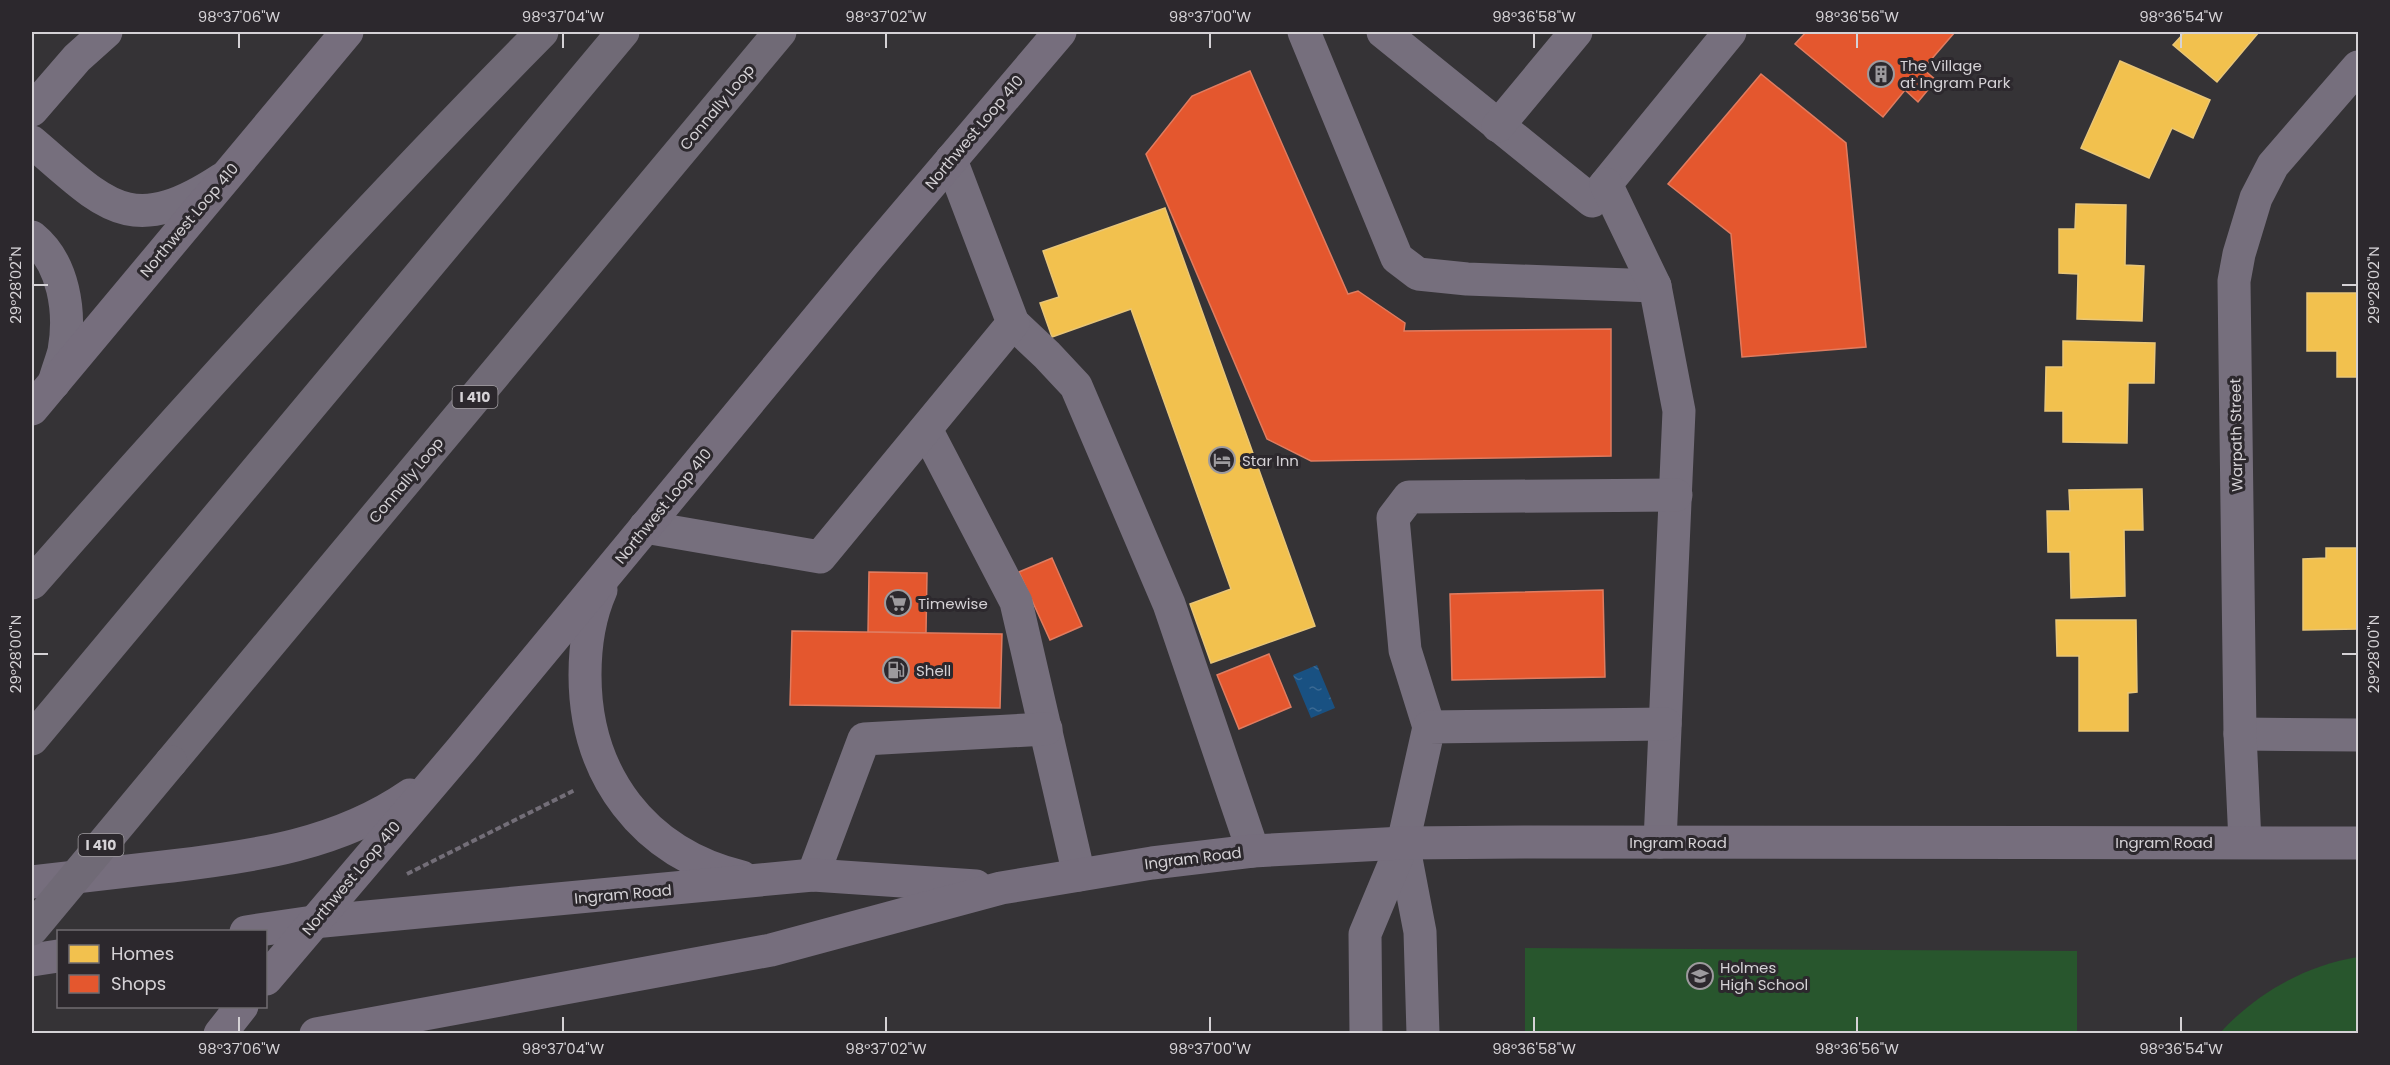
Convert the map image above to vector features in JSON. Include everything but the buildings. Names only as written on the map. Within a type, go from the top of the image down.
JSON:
[{"type":"highway","points":[[32,583],[278,307],[415,161],[542,32]]},
{"type":"highway","points":[[32,739],[623,32]]},
{"type":"highway","name":"Connally Loop","points":[[32,928],[780,32]]},
{"type":"main road","name":"Northwest Loop 410","points":[[32,409],[346,32]]},
{"type":"main road","name":"Northwest Loop 410","points":[[267,978],[461,750],[1060,32]]},
{"type":"main road","points":[[616,562],[594,605],[586,648],[586,710],[596,753],[619,795],[638,819],[658,837],[679,853],[702,865],[758,880]]},
{"type":"main road","points":[[32,882],[222,860],[306,844],[360,825],[387,811],[433,776],[461,750]]},
{"type":"main road","name":"Ingram Road","points":[[316,1034],[771,950],[1001,888],[1152,862],[1253,850],[1403,843],[2358,843]]},
{"type":"main road","name":"Ingram Road","points":[[259,930],[313,922],[813,875],[1001,888]]},
{"type":"main road","points":[[32,960],[57,957]]},
{"type":"main road","points":[[220,1034],[240,1008]]},
{"type":"street","points":[[32,110],[77,58],[106,32]]},
{"type":"street","points":[[1304,32],[1397,258],[1418,274],[1467,279],[1655,286]]},
{"type":"street","points":[[1383,32],[1593,201],[1730,32]]},
{"type":"street","points":[[1498,126],[1576,32]]},
{"type":"street","name":"Warpath Street","points":[[2246,842],[2240,734],[2234,281],[2239,254],[2256,198],[2273,165],[2352,88]]},
{"type":"street","points":[[32,142],[97,197],[119,207],[137,211],[160,210],[180,204],[226,176]]},
{"type":"street","points":[[951,160],[1013,323],[1076,386],[1169,604],[1253,850]]},
{"type":"street","points":[[1606,184],[1655,286],[1679,411],[1660,842]]},
{"type":"street","points":[[32,237],[42,246],[54,264],[61,283],[66,332],[54,383]]},
{"type":"street","points":[[645,527],[819,557],[1013,323]]},
{"type":"street","points":[[926,429],[1016,602],[1079,874]]},
{"type":"street","points":[[1366,1034],[1365,934],[1403,843],[1429,727],[1405,650],[1393,518],[1409,497],[1676,495]]},
{"type":"street","points":[[1429,727],[1665,724]]},
{"type":"street","points":[[813,875],[864,739],[1046,729]]},
{"type":"street","points":[[2240,734],[2358,735]]},
{"type":"street","points":[[1403,843],[1420,932],[1423,1034]]},
{"type":"path","points":[[405,874],[576,789]]},
{"type":"green space","points":[[1525,948],[2077,951],[2077,1033],[1525,1033]]},
{"type":"green space","points":[[2358,957],[2358,1033],[2220,1033],[2249,1006],[2283,983],[2319,967]]},
{"type":"water","points":[[1317,665],[1335,708],[1311,718],[1293,675]]},
{"type":"place","name":"The Village at Ingram Park","points":[[1881,74]]},
{"type":"place","name":"Star Inn","points":[[1222,460]]},
{"type":"place","name":"Timewise","points":[[898,603]]},
{"type":"place","name":"Shell","points":[[896,670]]},
{"type":"place","name":"Holmes High School","points":[[1700,976]]}]
